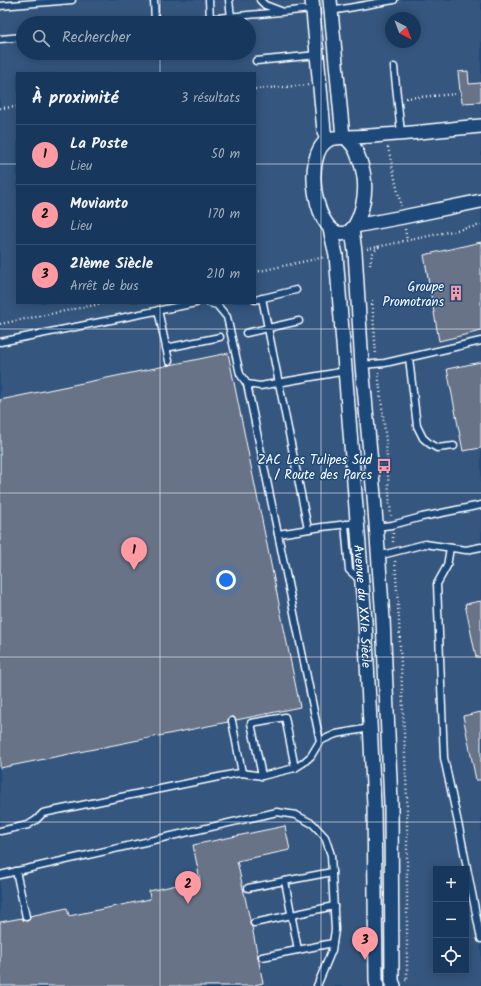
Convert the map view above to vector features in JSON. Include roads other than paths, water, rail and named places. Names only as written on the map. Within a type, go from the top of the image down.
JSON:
[{"type":"street","points":[[312,4],[324,131],[327,141],[330,139],[344,137],[385,135],[481,126]]},
{"type":"street","points":[[330,228],[338,234],[347,233],[354,227],[363,205],[365,182],[356,149],[344,137],[331,5]]},
{"type":"street","name":"Avenue du XXIe Siècle","points":[[327,141],[320,148],[315,161],[313,179],[316,200],[322,215],[330,228],[336,255],[346,371],[351,524],[362,582],[365,621],[374,805],[377,986]]},
{"type":"street","points":[[354,227],[481,201]]},
{"type":"street","name":"Avenue du XXIe Siècle","points":[[354,227],[362,365],[383,619],[391,803],[392,981],[394,986]]},
{"type":"lane","points":[[0,6],[72,0]]},
{"type":"lane","points":[[154,0],[155,16]]},
{"type":"lane","points":[[209,0],[210,16]]},
{"type":"lane","points":[[229,0],[231,16]]},
{"type":"lane","points":[[260,0],[265,5],[282,12]]},
{"type":"lane","points":[[331,5],[394,0]]},
{"type":"lane","points":[[241,16],[282,12],[312,4]]},
{"type":"lane","points":[[0,39],[16,37]]},
{"type":"lane","points":[[256,61],[317,55]]},
{"type":"lane","points":[[394,67],[401,133]]},
{"type":"lane","points":[[296,290],[258,299],[268,328],[308,529]]},
{"type":"lane","points":[[0,342],[191,304]]},
{"type":"lane","points":[[213,304],[217,305],[227,318],[240,374],[247,384],[320,741]]},
{"type":"lane","points":[[158,310],[169,361]]},
{"type":"lane","points":[[246,333],[299,321]]},
{"type":"lane","points":[[166,348],[220,337]]},
{"type":"lane","points":[[362,365],[385,363],[481,341]]},
{"type":"lane","points":[[409,358],[417,426],[423,438],[437,448],[454,446]]},
{"type":"lane","points":[[247,384],[260,386],[346,371]]},
{"type":"lane","points":[[376,527],[392,525],[422,517],[481,505]]},
{"type":"lane","points":[[278,534],[351,524]]},
{"type":"lane","points":[[378,556],[425,544],[466,550],[481,547]]},
{"type":"lane","points":[[450,548],[447,566],[437,584],[444,758],[481,939]]},
{"type":"lane","points":[[262,776],[251,723],[285,718],[295,768]]},
{"type":"lane","points":[[232,720],[242,773]]},
{"type":"lane","points":[[0,831],[28,825],[43,813],[242,773],[262,776],[295,768],[303,764],[311,756],[320,741],[336,734],[370,728]]},
{"type":"lane","points":[[0,875],[277,812],[296,815],[313,824],[325,837],[331,855],[335,930],[332,950],[317,986]]},
{"type":"lane","points":[[16,871],[26,917]]},
{"type":"lane","points":[[248,888],[332,872]]},
{"type":"lane","points":[[286,881],[298,950]]},
{"type":"lane","points":[[254,923],[334,906]]},
{"type":"lane","points":[[262,957],[333,943]]},
{"type":"place","name":"Groupe Promotrans","points":[[456,293]]},
{"type":"place","name":"ZAC Les Tulipes Sud / Route des Parcs","points":[[384,466]]},
{"type":"place","name":"La Poste","points":[[134,570]]},
{"type":"place","name":"Movianto","points":[[188,904]]},
{"type":"place","name":"21ème Siècle","points":[[365,960]]}]
